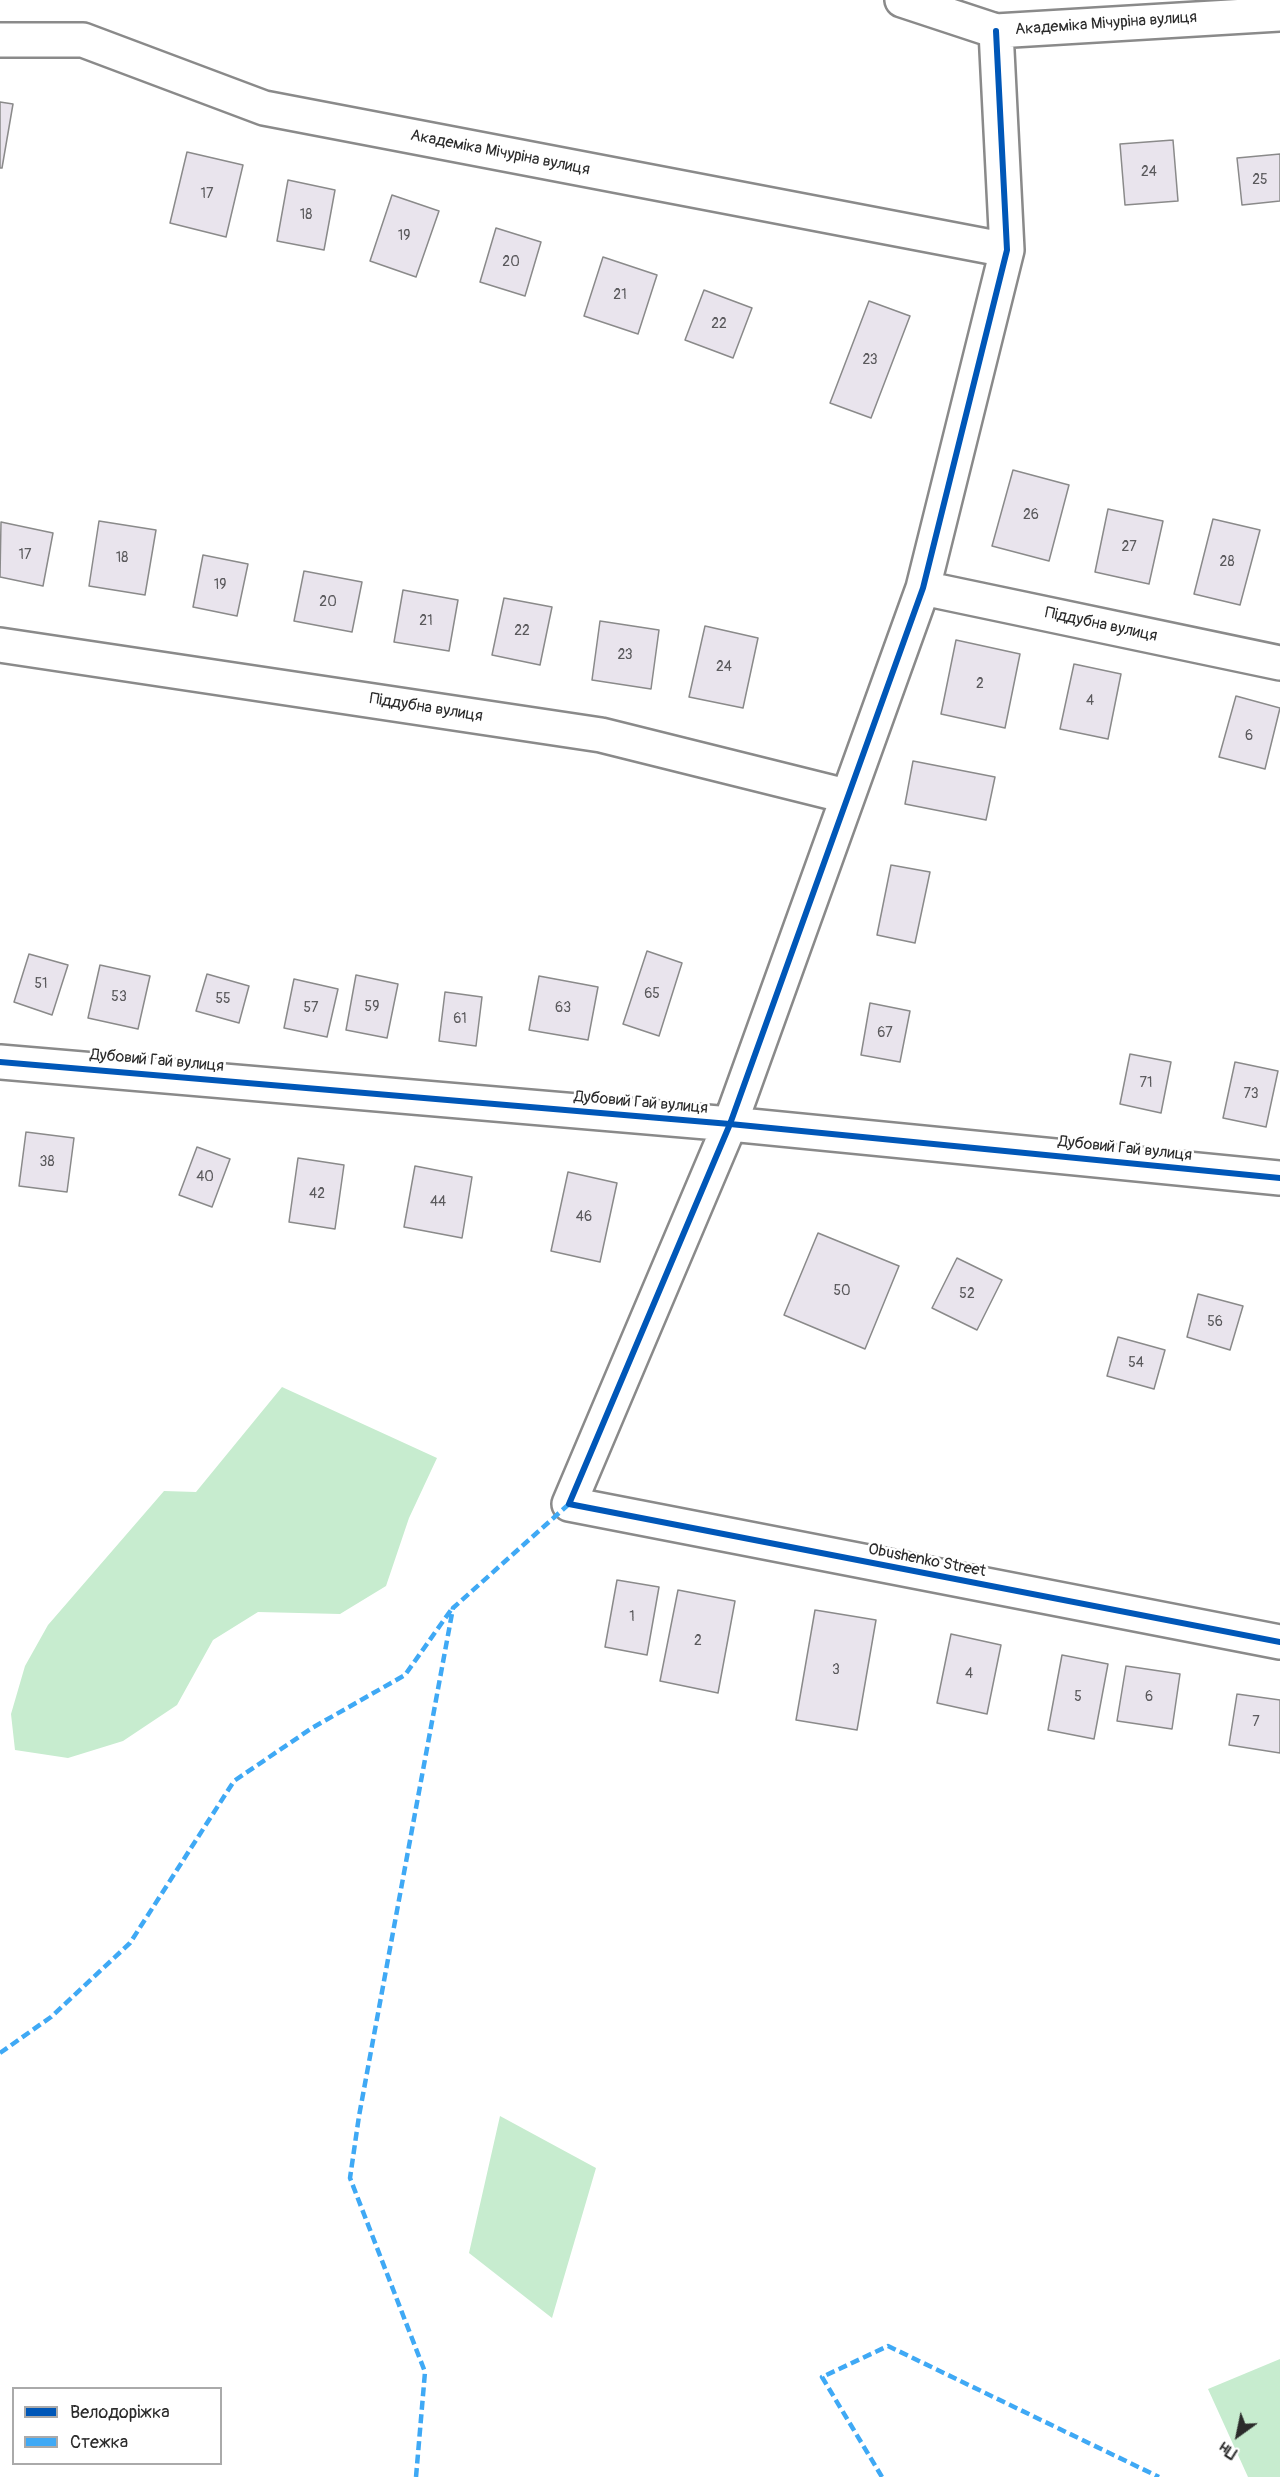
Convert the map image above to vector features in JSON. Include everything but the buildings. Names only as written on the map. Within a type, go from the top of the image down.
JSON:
[{"type":"street","name":"Академіка Мічуріна вулиця","points":[[902,0],[996,31],[1280,14]]},
{"type":"street","points":[[730,1124],[846,796],[923,588],[1006,250],[996,31]]},
{"type":"street","name":"Академіка Мічуріна вулиця","points":[[0,40],[83,40],[264,108],[1006,250]]},
{"type":"street","name":"Піддубна вулиця","points":[[923,588],[1280,663]]},
{"type":"street","name":"Піддубна вулиця","points":[[0,645],[601,735],[846,796]]},
{"type":"street","name":"Дубовий Гай вулиця","points":[[0,1062],[730,1124],[1280,1178]]},
{"type":"street","name":"Obushenko Street","points":[[730,1124],[569,1504],[1280,1642]]},
{"type":"green space","points":[[282,1387],[437,1458],[409,1518],[386,1586],[340,1614],[258,1612],[213,1640],[177,1705],[123,1741],[68,1758],[15,1750],[11,1714],[25,1666],[48,1625],[164,1491],[196,1492]]},
{"type":"green space","points":[[500,2116],[596,2168],[552,2318],[469,2253]]},
{"type":"green space","points":[[1280,2359],[1280,2477],[1248,2477],[1208,2389]]},
{"type":"marked path","points":[[416,2477],[425,2372],[350,2178],[359,2116],[453,1608],[569,1504]]},
{"type":"marked path","points":[[0,2053],[51,2017],[130,1943],[234,1781],[312,1728],[405,1675],[451,1610]]},
{"type":"marked path","points":[[882,2477],[822,2377],[888,2346],[1159,2477]]},
{"type":"cycle path","points":[[996,31],[1007,250],[923,588],[730,1124],[569,1504],[1280,1642]]},
{"type":"cycle path","points":[[0,1062],[730,1124],[1280,1178]]}]
